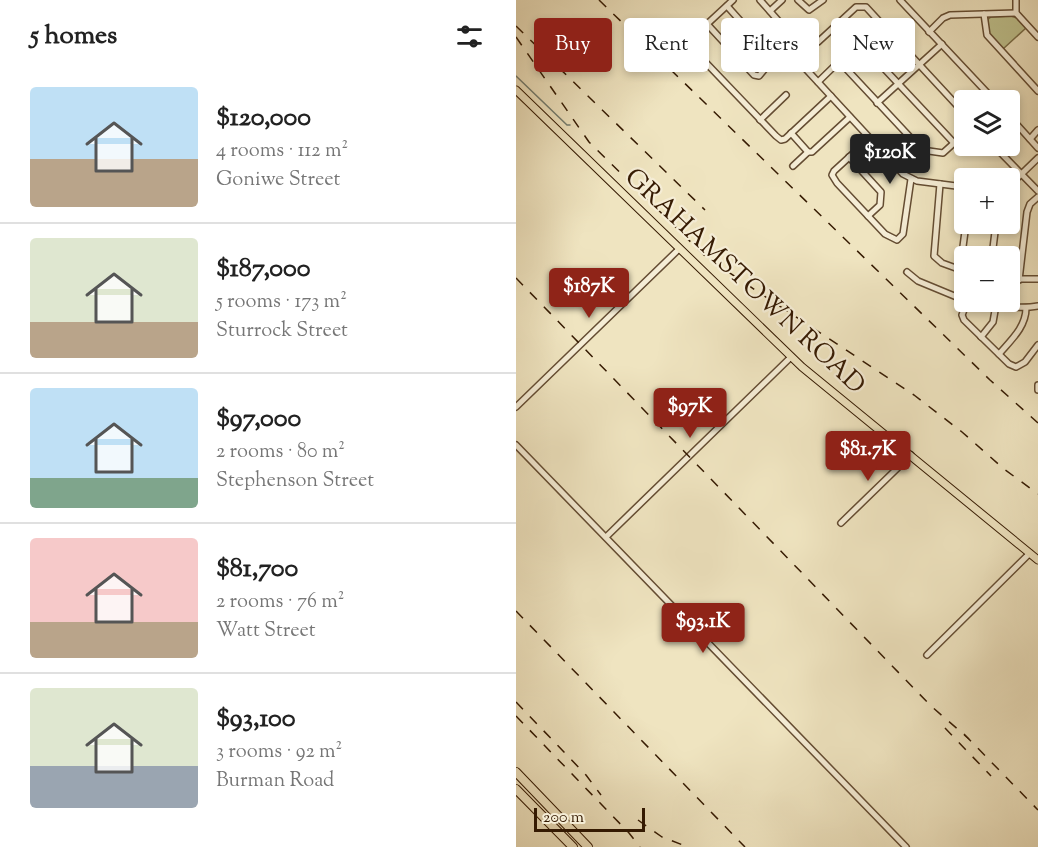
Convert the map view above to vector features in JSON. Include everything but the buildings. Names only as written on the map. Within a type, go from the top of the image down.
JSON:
[{"type":"highway","points":[[516,772],[588,847]]},
{"type":"highway","points":[[516,789],[573,847]]},
{"type":"main road","name":"GRAHAMSTOWN ROAD","points":[[516,90],[791,357],[1038,560]]},
{"type":"street","points":[[709,22],[733,0]]},
{"type":"street","points":[[760,0],[776,18]]},
{"type":"street","points":[[770,11],[783,0]]},
{"type":"street","points":[[798,0],[809,10],[823,0]]},
{"type":"street","points":[[900,0],[985,90]]},
{"type":"street","points":[[1016,0],[1016,13],[1038,37]]},
{"type":"street","points":[[709,26],[754,75],[759,76],[764,73],[769,64],[764,48],[728,6]]},
{"type":"street","points":[[819,41],[856,7],[861,6],[868,9],[954,102]]},
{"type":"street","points":[[929,32],[943,18],[950,15],[1016,13]]},
{"type":"street","points":[[984,14],[987,35],[1038,91]]},
{"type":"street","points":[[877,103],[942,44]]},
{"type":"street","points":[[709,67],[779,139],[785,139],[831,96]]},
{"type":"street","points":[[818,82],[831,69]]},
{"type":"street","points":[[809,72],[903,174],[911,179],[954,186]]},
{"type":"street","points":[[849,72],[922,150],[943,153],[954,143],[888,72]]},
{"type":"street","points":[[760,120],[786,95]]},
{"type":"street","points":[[793,166],[850,117]]},
{"type":"street","points":[[1020,128],[1038,148]]},
{"type":"street","points":[[1030,139],[1038,130]]},
{"type":"street","points":[[791,133],[808,152]]},
{"type":"street","points":[[870,138],[834,171],[833,178],[891,239],[897,240],[902,237],[911,179]]},
{"type":"street","points":[[1004,156],[1038,191]]},
{"type":"street","points":[[849,157],[881,192],[880,205],[868,216]]},
{"type":"street","points":[[1021,174],[1038,158]]},
{"type":"street","points":[[940,184],[933,254],[939,261],[954,267]]},
{"type":"street","points":[[1020,272],[1027,212],[1029,206],[1038,197]]},
{"type":"street","points":[[516,407],[679,249]]},
{"type":"street","points":[[907,272],[918,281],[954,296]]},
{"type":"street","points":[[1020,280],[1038,279]]},
{"type":"street","points":[[1020,307],[1038,306]]},
{"type":"street","points":[[999,354],[1023,325],[1026,308]]},
{"type":"street","points":[[963,312],[962,317],[1009,364],[1018,367],[1025,362],[1038,345]]},
{"type":"street","points":[[981,337],[993,322],[995,312]]},
{"type":"street","points":[[606,537],[791,357]]},
{"type":"street","points":[[1038,385],[1038,390]]},
{"type":"street","points":[[516,445],[906,847]]},
{"type":"street","points":[[841,523],[910,455]]},
{"type":"street","points":[[927,655],[1030,553]]},
{"type":"green space","points":[[991,17],[1017,18],[1026,28],[1003,49],[989,34],[987,20]]},
{"type":"waterway","points":[[516,76],[567,125],[570,125]]},
{"type":"railway","points":[[599,0],[990,380],[1038,423]]},
{"type":"railway","points":[[516,26],[705,210]]},
{"type":"railway","points":[[516,37],[589,142],[707,258],[914,395],[1038,494]]},
{"type":"railway","points":[[516,278],[931,706],[969,739]]},
{"type":"railway","points":[[516,611],[745,847]]},
{"type":"railway","points":[[516,702],[586,775],[601,795]]},
{"type":"railway","points":[[516,716],[640,847]]},
{"type":"railway","points":[[945,728],[991,776]]},
{"type":"railway","points":[[964,734],[1038,810]]},
{"type":"railway","points":[[638,820],[662,837],[688,847]]}]
